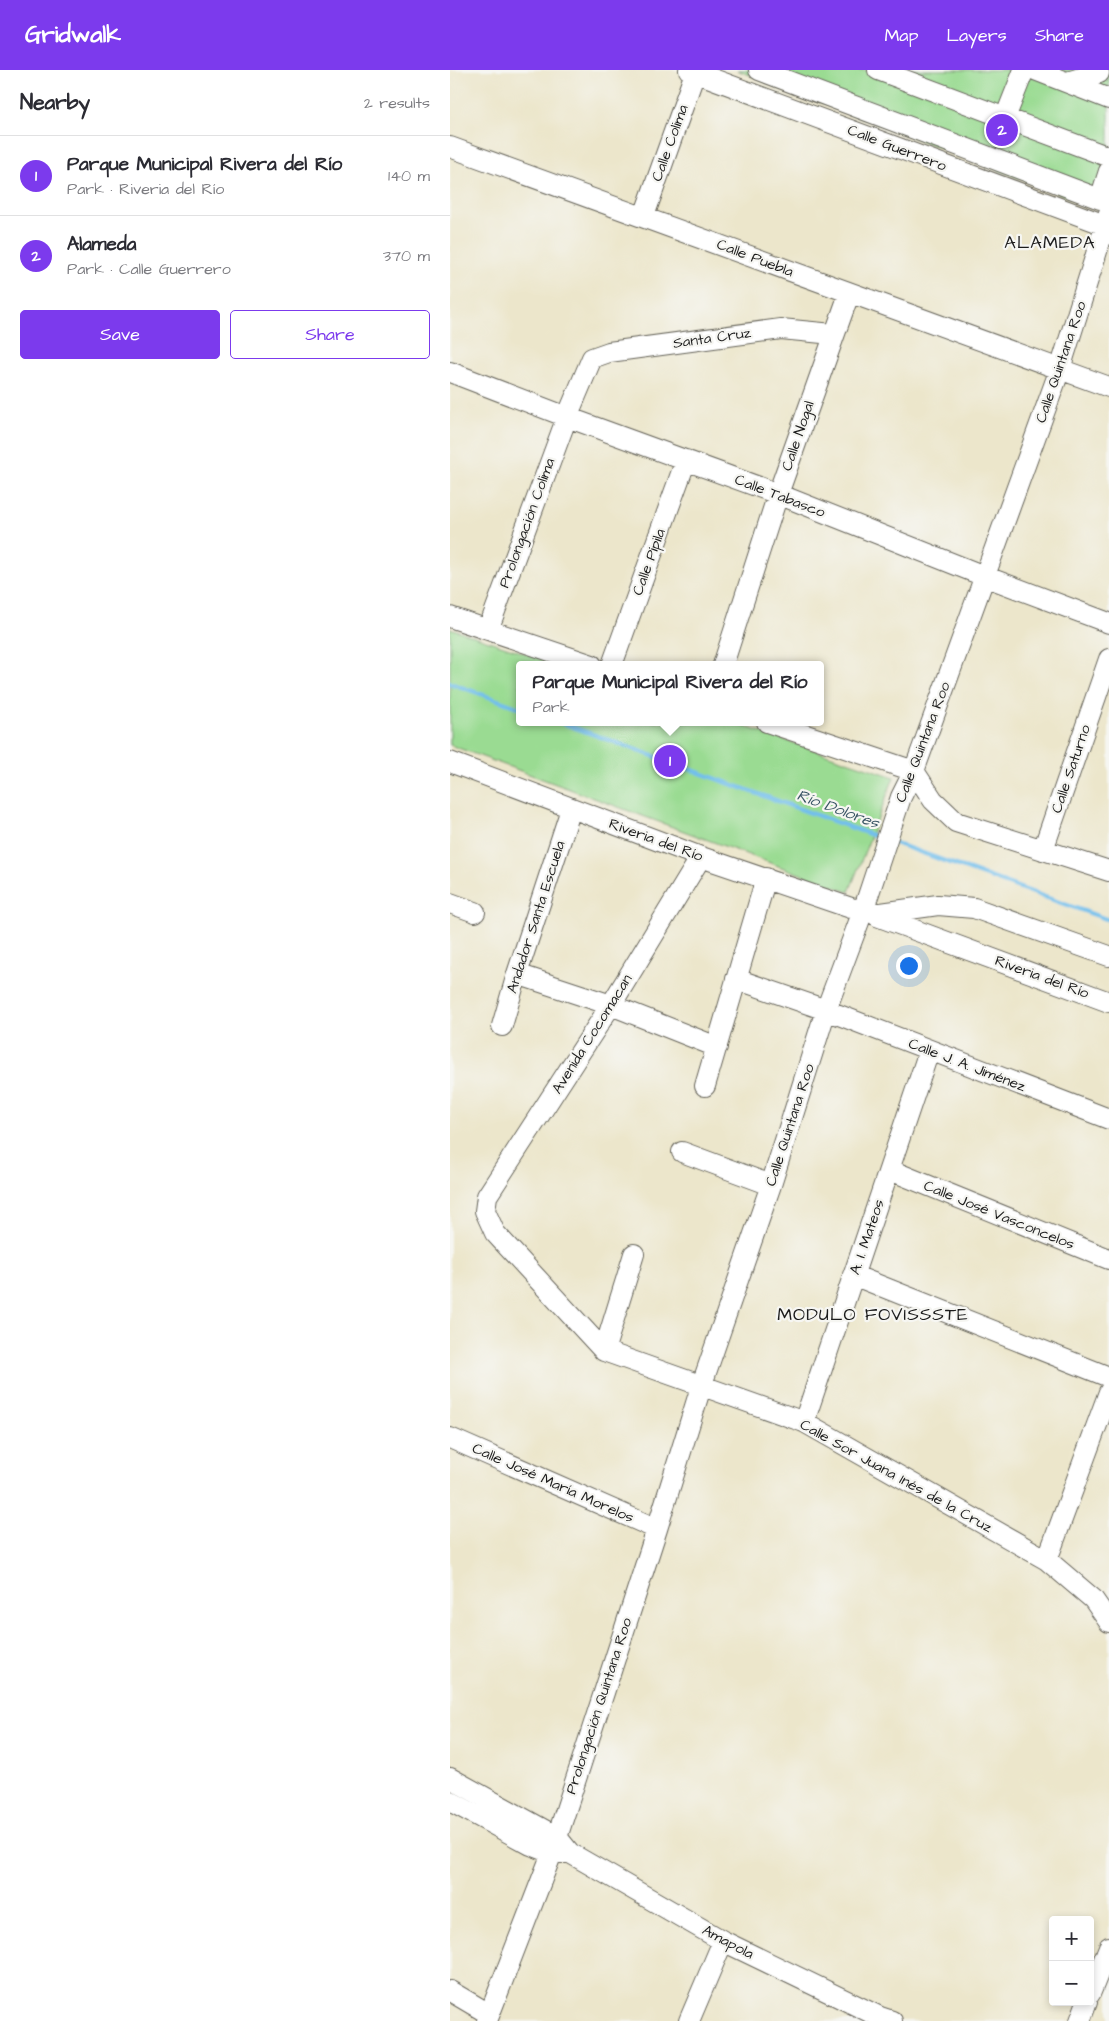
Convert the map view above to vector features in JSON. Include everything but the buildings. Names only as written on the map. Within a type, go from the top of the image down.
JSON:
[{"type":"street","points":[[758,70],[1100,199],[1109,171]]},
{"type":"street","points":[[878,70],[1109,157]]},
{"type":"street","points":[[1006,118],[1024,70]]},
{"type":"street","points":[[1036,70],[1109,99]]},
{"type":"street","name":"Calle Colima","points":[[644,216],[693,71]]},
{"type":"street","name":"Calle Guerrero","points":[[693,71],[1107,219]]},
{"type":"street","points":[[1067,82],[1101,74]]},
{"type":"street","name":"Calle Puebla","points":[[450,147],[644,216],[849,294],[1109,387]]},
{"type":"street","name":"Calle Quintana Roo","points":[[701,1386],[771,1185],[826,1010],[864,911],[901,797],[914,771],[1060,369],[1107,219]]},
{"type":"street","name":"Calle Nogal","points":[[724,661],[778,494],[833,334],[849,294]]},
{"type":"street","name":"Santa Cruz","points":[[592,358],[609,352],[781,329],[833,334]]},
{"type":"street","name":"Prolongación Colima","points":[[488,630],[566,416],[592,358]]},
{"type":"street","name":"Calle Tabasco","points":[[451,376],[778,494],[984,576],[1109,623]]},
{"type":"street","name":"Calle Pípila","points":[[613,661],[686,460]]},
{"type":"street","points":[[450,617],[580,661]]},
{"type":"street","name":"Calle Saturno","points":[[1043,850],[1109,659]]},
{"type":"street","points":[[779,726],[914,771],[933,800],[956,822],[1109,872]]},
{"type":"street","name":"Riveria del Río","points":[[450,762],[701,857],[864,911],[1109,1002]]},
{"type":"street","name":"Andador Santa Escuela","points":[[502,1026],[571,809]]},
{"type":"street","name":"Avenida Cocomacan","points":[[485,1211],[487,1196],[610,1005],[701,857]]},
{"type":"street","points":[[705,1086],[766,878]]},
{"type":"street","points":[[450,903],[475,912]]},
{"type":"street","name":"Riveria del Río","points":[[864,911],[882,913],[938,905],[974,908],[1109,956]]},
{"type":"street","points":[[517,974],[610,1005],[717,1047]]},
{"type":"street","name":"Calle J. A. Jiménez","points":[[736,979],[826,1010],[1109,1119]]},
{"type":"street","name":"A. I. Mateos","points":[[804,1422],[929,1051]]},
{"type":"street","points":[[682,1152],[771,1185]]},
{"type":"street","name":"Calle José Vasconcelos","points":[[890,1170],[1109,1259]]},
{"type":"street","name":"Calle Sor Juana Inés de la Cruz","points":[[485,1211],[495,1233],[604,1351],[804,1422],[1047,1560],[1093,1599],[1109,1622]]},
{"type":"street","points":[[604,1351],[634,1254]]},
{"type":"street","points":[[853,1275],[1109,1377]]},
{"type":"street","name":"Prolongación Quintana Roo","points":[[488,2017],[559,1848],[701,1386]]},
{"type":"street","points":[[1047,1560],[1109,1392]]},
{"type":"street","name":"Calle José María Morelos","points":[[450,1438],[657,1529]]},
{"type":"street","points":[[450,1778],[559,1848]]},
{"type":"street","points":[[450,1801],[531,1845],[559,1848]]},
{"type":"street","name":"Amapola","points":[[559,1848],[723,1941],[883,2020]]},
{"type":"street","points":[[689,2021],[723,1941]]},
{"type":"street","points":[[1094,1984],[1109,1947]]},
{"type":"street","points":[[450,1991],[488,2017]]},
{"type":"street","points":[[1080,2021],[1086,2006]]},
{"type":"green space","name":"ALAMEDA","points":[[737,70],[1109,70],[1109,191],[1102,210]]},
{"type":"green space","points":[[450,628],[548,661],[516,661],[516,726],[743,726],[894,777],[849,892],[450,745]]},
{"type":"waterway","name":"Río Dolores","points":[[450,683],[516,707]]},
{"type":"waterway","name":"Río Dolores","points":[[570,726],[883,839]]},
{"type":"waterway","name":"Río Dolores","points":[[892,842],[1109,920]]},
{"type":"place","name":"Alameda","points":[[1002,130]]},
{"type":"place","name":"Parque Municipal Rivera del Río","points":[[670,761]]},
{"type":"district","name":"ALAMEDA","points":[[1050,242]]},
{"type":"district","name":"MODULO FOVISSSTE","points":[[873,1314]]}]
